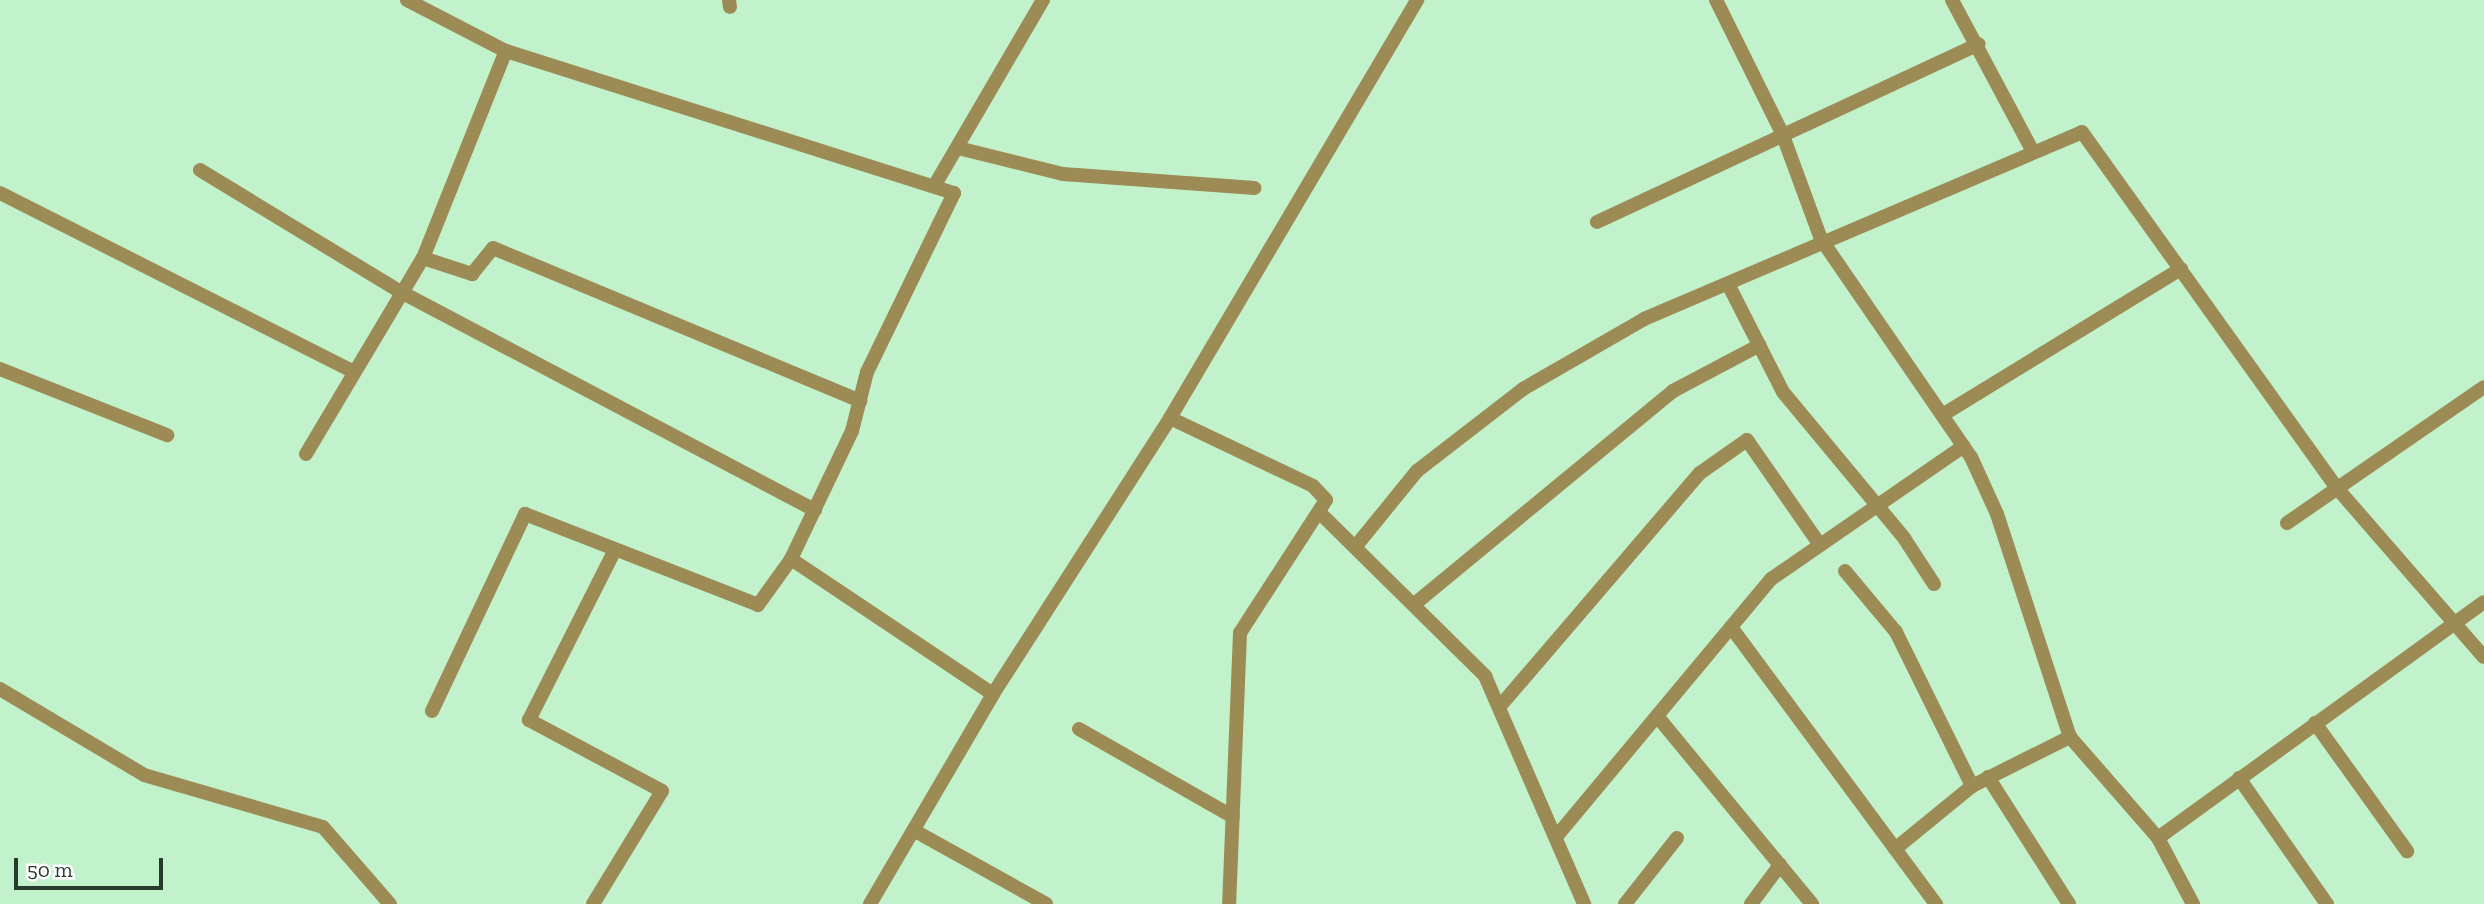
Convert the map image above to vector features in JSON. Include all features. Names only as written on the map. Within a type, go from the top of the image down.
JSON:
[{"type":"street","points":[[407,0],[506,51],[936,183],[954,193],[867,372],[860,401],[792,559],[758,605],[525,514],[432,711]]},
{"type":"street","points":[[936,183],[1043,0]]},
{"type":"street","points":[[870,904],[993,694],[1170,418],[1417,0]]},
{"type":"street","points":[[1716,0],[1782,133],[1821,239],[1944,414],[1964,446],[1997,514],[2070,737],[2158,838],[2193,904]]},
{"type":"street","points":[[1952,0],[1979,44],[2033,152]]},
{"type":"street","points":[[1597,222],[1782,133],[1979,44]]},
{"type":"street","points":[[306,454],[352,371],[423,258],[506,51]]},
{"type":"street","points":[[1356,546],[1417,471],[1523,389],[1644,319],[1728,284],[1821,239],[2082,132],[2336,487],[2484,657]]},
{"type":"street","points":[[958,148],[1063,174],[1254,188]]},
{"type":"street","points":[[200,170],[401,292],[815,510]]},
{"type":"street","points":[[0,192],[352,371]]},
{"type":"street","points":[[423,258],[472,274],[493,248],[860,401]]},
{"type":"street","points":[[1944,414],[2181,269]]},
{"type":"street","points":[[1728,284],[1783,392],[1877,506],[1934,584]]},
{"type":"street","points":[[1417,603],[1673,391],[1760,345]]},
{"type":"street","points":[[0,369],[167,435]]},
{"type":"street","points":[[2287,523],[2484,387]]},
{"type":"street","points":[[1170,418],[1320,489],[1326,500],[1321,514],[1240,633],[1230,904]]},
{"type":"street","points":[[1501,705],[1700,472],[1747,440],[1820,545]]},
{"type":"street","points":[[1556,837],[1771,579],[1964,446]]},
{"type":"street","points":[[1321,514],[1417,603],[1485,676],[1501,705],[1584,904]]},
{"type":"street","points":[[593,904],[662,792],[529,720],[615,550]]},
{"type":"street","points":[[792,559],[993,694]]},
{"type":"street","points":[[1845,571],[1896,632],[1972,786]]},
{"type":"street","points":[[2158,838],[2454,620],[2484,602]]},
{"type":"street","points":[[1731,626],[1936,904]]},
{"type":"street","points":[[0,689],[144,775],[323,827],[390,904]]},
{"type":"street","points":[[1657,716],[1812,904]]},
{"type":"street","points":[[2315,723],[2407,851]]},
{"type":"street","points":[[1079,729],[1233,817]]},
{"type":"street","points":[[1895,849],[1972,786],[2070,737]]},
{"type":"street","points":[[1988,777],[2069,904]]},
{"type":"street","points":[[2239,778],[2327,904]]},
{"type":"street","points":[[915,831],[1046,904]]},
{"type":"street","points":[[1625,904],[1677,838]]},
{"type":"street","points":[[1751,904],[1780,865]]}]
